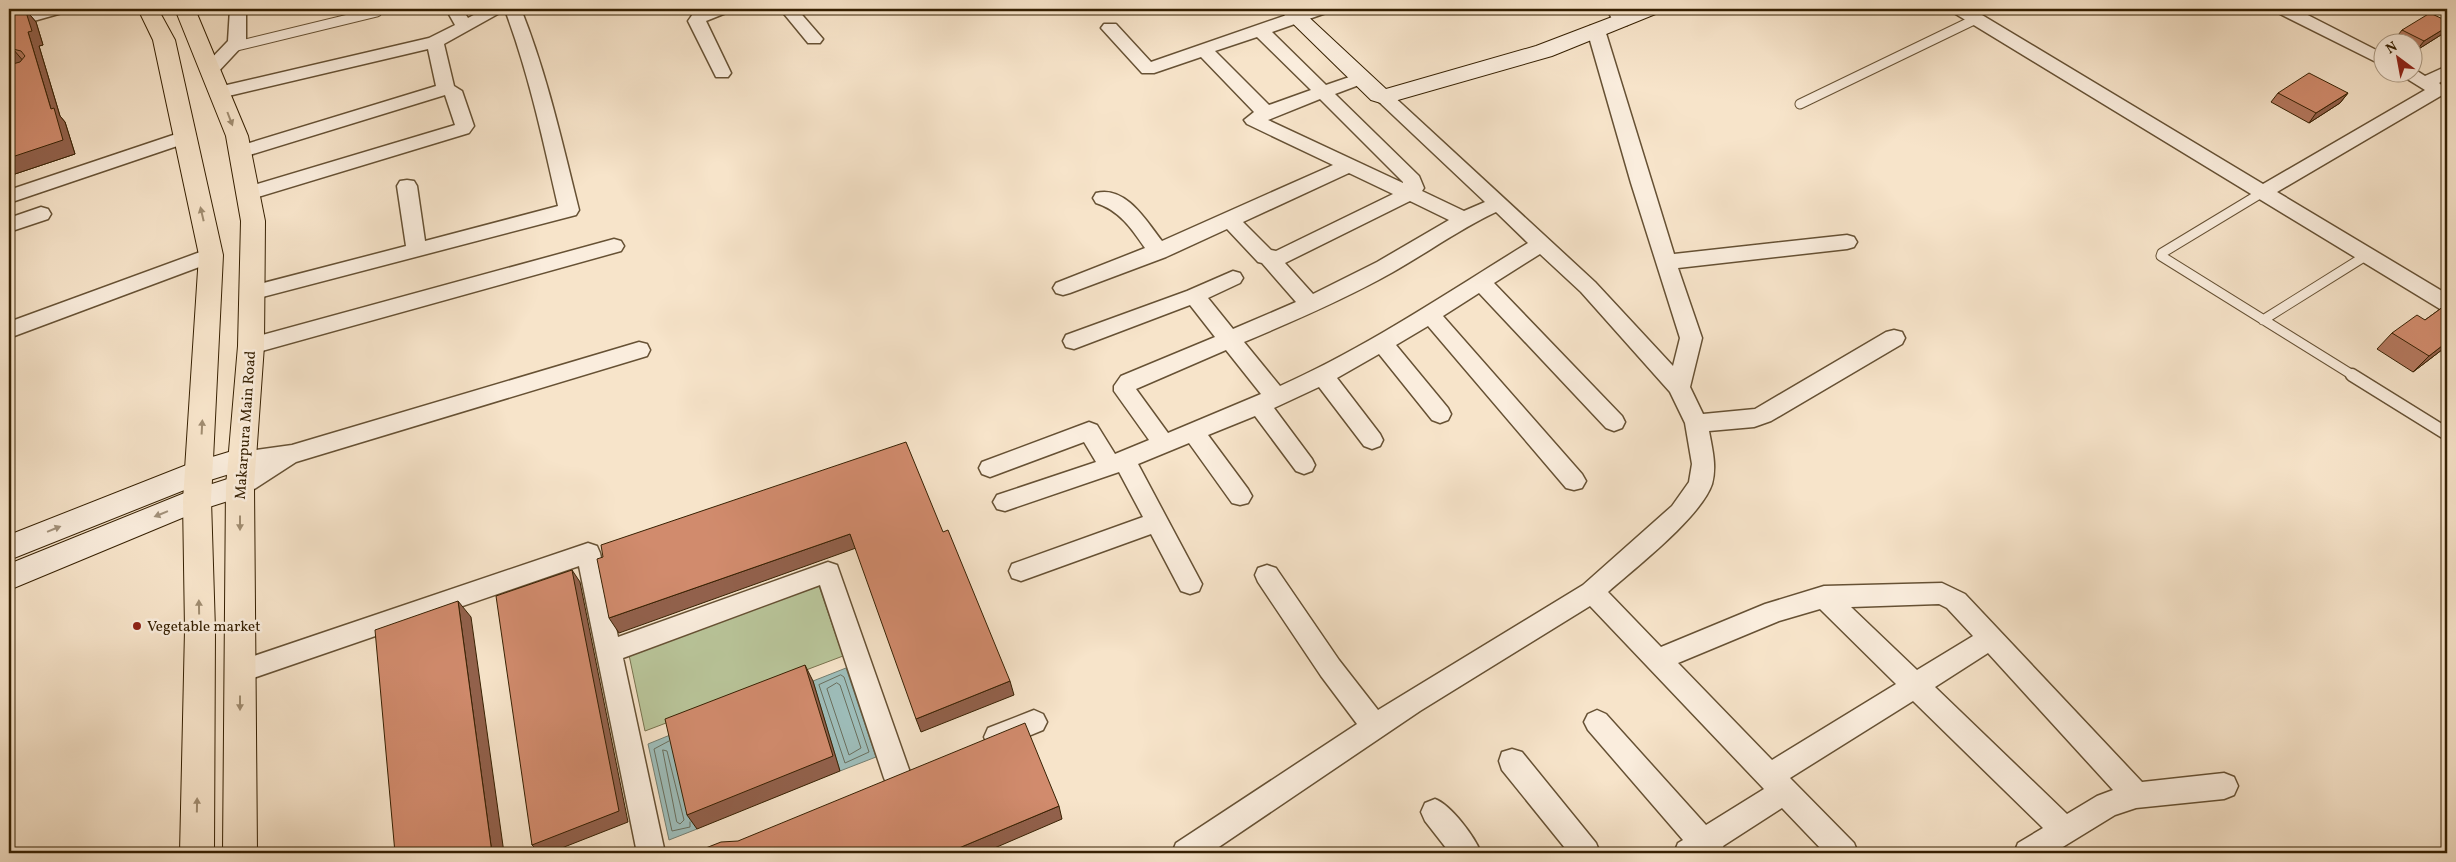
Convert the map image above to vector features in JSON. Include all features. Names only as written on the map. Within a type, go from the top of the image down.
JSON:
[{"type":"highway","points":[[148,9],[164,40],[211,255],[197,500],[200,630],[196,853]]},
{"type":"highway","name":"Makarpura Main Road","points":[[185,9],[216,80],[237,136],[253,221],[251,346],[241,472],[240,853]]},
{"type":"street","points":[[9,23],[56,9]]},
{"type":"street","points":[[216,80],[238,37],[238,9]]},
{"type":"street","points":[[454,9],[464,26]]},
{"type":"street","points":[[216,80],[435,42],[496,9]]},
{"type":"street","points":[[251,293],[566,211],[570,208],[526,43],[513,9]]},
{"type":"street","points":[[720,9],[700,12],[697,21],[722,73]]},
{"type":"street","points":[[788,9],[814,39]]},
{"type":"street","points":[[1110,28],[1148,69],[1260,30],[1292,13],[1320,9]]},
{"type":"street","points":[[1384,97],[1544,51],[1596,30],[1618,15],[1651,9]]},
{"type":"street","points":[[1968,14],[1996,9]]},
{"type":"street","points":[[2284,9],[2374,56]]},
{"type":"street","points":[[1186,853],[1375,726],[1592,592],[1680,513],[1700,484],[1703,464],[1696,422],[1679,387],[1588,287],[1292,13]]},
{"type":"street","points":[[1968,14],[2447,304]]},
{"type":"street","points":[[1232,221],[1265,257],[1279,258],[1411,193],[1414,188],[1412,180],[1260,30]]},
{"type":"street","points":[[1596,30],[1691,338],[1679,387]]},
{"type":"street","points":[[435,42],[446,89]]},
{"type":"street","points":[[1204,50],[1266,113]]},
{"type":"street","points":[[2263,192],[2437,89],[2447,71]]},
{"type":"street","points":[[1361,78],[1266,113],[1253,120],[1255,123],[1411,193],[1464,219]]},
{"type":"street","points":[[2424,82],[2437,89]]},
{"type":"street","points":[[240,152],[446,89],[453,91],[465,126],[462,129],[248,194]]},
{"type":"street","points":[[9,197],[185,137]]},
{"type":"street","points":[[1063,288],[1159,252],[1232,221],[1349,165]]},
{"type":"street","points":[[407,186],[416,249]]},
{"type":"street","points":[[1103,198],[1113,200],[1122,205],[1159,252]]},
{"type":"street","points":[[1164,444],[1125,391],[1125,386],[1129,382],[1309,304],[1429,243],[1464,219],[1497,204]]},
{"type":"street","points":[[9,225],[41,214]]},
{"type":"street","points":[[1666,262],[1847,242]]},
{"type":"street","points":[[1005,502],[1117,463],[1268,401],[1323,376],[1430,314],[1541,244]]},
{"type":"street","points":[[251,346],[614,246]]},
{"type":"street","points":[[9,330],[211,255]]},
{"type":"street","points":[[1269,258],[1309,304]]},
{"type":"street","points":[[1074,341],[1194,296],[1233,278]]},
{"type":"street","points":[[1481,282],[1614,422]]},
{"type":"street","points":[[1194,296],[1229,339],[1268,401],[1304,465]]},
{"type":"street","points":[[1430,314],[1574,481]]},
{"type":"street","points":[[1696,422],[1754,418],[1763,415],[1894,338]]},
{"type":"street","points":[[1382,343],[1440,414]]},
{"type":"street","points":[[9,577],[197,500],[241,472],[292,454],[639,350]]},
{"type":"street","points":[[1323,376],[1372,440]]},
{"type":"street","points":[[990,468],[1089,431],[1117,463],[1157,522],[1190,584]]},
{"type":"street","points":[[1193,432],[1240,496]]},
{"type":"street","points":[[9,548],[199,472],[241,472]]},
{"type":"street","points":[[1021,570],[1157,522]]},
{"type":"street","points":[[239,672],[588,553],[651,853]]},
{"type":"street","points":[[609,652],[828,572],[888,781],[925,766]]},
{"type":"street","points":[[1267,575],[1330,668],[1375,726]]},
{"type":"street","points":[[1592,592],[1844,853]]},
{"type":"street","points":[[1657,660],[1774,612],[1824,597],[1942,593],[1956,601],[2136,795]]},
{"type":"street","points":[[1824,597],[2064,830]]},
{"type":"street","points":[[1597,722],[1701,850],[1777,784],[1916,685],[1991,638]]},
{"type":"street","points":[[970,748],[1034,722]]},
{"type":"street","points":[[1512,761],[1586,853]]},
{"type":"street","points":[[2028,853],[2107,806],[2136,795],[2224,786]]},
{"type":"street","points":[[1436,812],[1467,853]]},
{"type":"lane","points":[[233,47],[377,12]]},
{"type":"lane","points":[[1800,104],[1968,14]]},
{"type":"lane","points":[[2263,192],[2162,253],[2161,256],[2447,434]]},
{"type":"lane","points":[[2263,320],[2367,255]]},
{"type":"green space","points":[[819,586],[843,656],[645,731],[629,655]]},
{"type":"water","points":[[846,668],[876,757],[840,771],[813,681]]},
{"type":"water","points":[[675,733],[697,829],[669,840],[648,744]]},
{"type":"building","points":[[25,9],[32,31],[28,32],[51,109],[54,108],[63,140],[9,158],[9,65],[20,62],[25,56],[21,51],[13,49],[9,51],[9,13]]},
{"type":"building","points":[[2430,13],[2447,21],[2447,27],[2424,41],[2424,32],[2406,32],[2402,30]]},
{"type":"building","points":[[2309,73],[2348,93],[2316,113],[2278,93]]},
{"type":"building","points":[[2447,304],[2447,342],[2429,356],[2392,333],[2417,315],[2425,320]]},
{"type":"building","points":[[906,442],[943,532],[948,530],[1010,681],[916,719],[850,534],[609,618],[597,559],[603,557],[601,545]]},
{"type":"building","points":[[572,570],[619,811],[532,845],[496,596]]},
{"type":"building","points":[[458,601],[492,853],[395,853],[375,630]]},
{"type":"building","points":[[805,665],[833,756],[687,815],[665,719]]},
{"type":"building","points":[[1025,723],[1059,806],[947,853],[693,853],[721,842],[738,841]]},
{"type":"place","name":"Vegetable market","points":[[137,626]]}]
